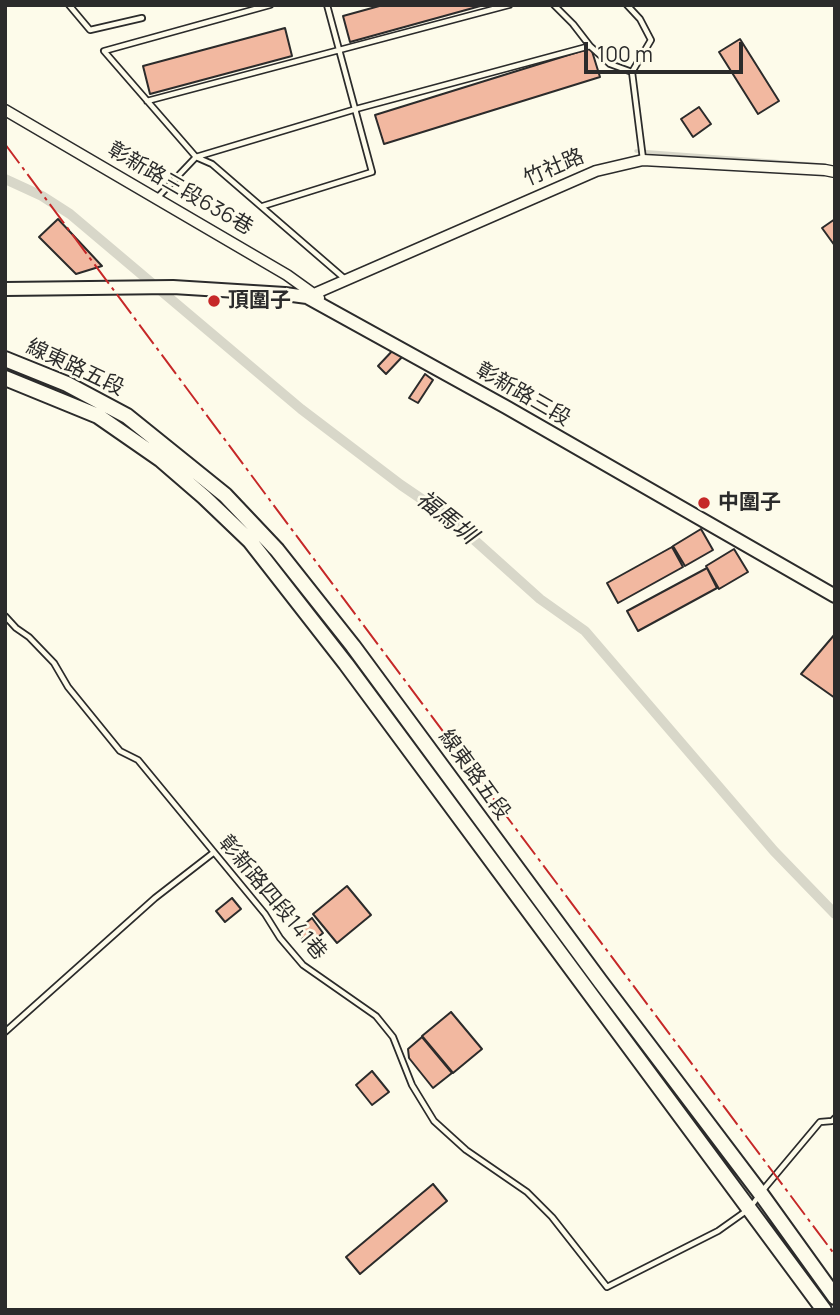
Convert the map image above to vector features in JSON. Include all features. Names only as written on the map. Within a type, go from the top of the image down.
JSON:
[{"type":"main road","name":"線東路五段","points":[[5,359],[67,384],[127,416],[225,495],[277,551],[352,646],[835,1297]]},
{"type":"main road","name":"線東路五段","points":[[5,378],[98,416],[160,459],[250,541],[346,664],[824,1310]]},
{"type":"street","name":"彰新路三段636巷","points":[[5,110],[288,275],[311,296]]},
{"type":"street","name":"竹社路","points":[[311,296],[596,171],[643,160],[835,172]]},
{"type":"street","name":"彰新路三段","points":[[5,289],[173,287],[311,296],[835,596]]},
{"type":"lane","points":[[69,5],[90,30],[142,18]]},
{"type":"lane","points":[[271,5],[104,51],[195,158],[212,164],[346,279]]},
{"type":"lane","points":[[262,206],[373,172],[327,5]]},
{"type":"lane","points":[[147,101],[509,5]]},
{"type":"lane","points":[[554,5],[590,46],[610,64],[632,72]]},
{"type":"lane","points":[[627,5],[640,19],[652,40],[632,72],[643,160]]},
{"type":"lane","points":[[157,197],[195,158],[356,109],[590,46]]},
{"type":"lane","name":"彰新路四段141巷","points":[[5,616],[54,663],[68,687],[120,751],[138,760],[265,914],[280,938],[303,965],[376,1016],[394,1037],[412,1085],[434,1121],[466,1150],[527,1192],[552,1217],[607,1287],[718,1231],[749,1209]]},
{"type":"lane","points":[[5,1032],[155,898],[213,853]]},
{"type":"lane","points":[[749,1209],[820,1122],[832,1121],[835,1118]]},
{"type":"building","points":[[383,5],[484,5],[350,42],[343,16]]},
{"type":"building","points":[[285,28],[292,56],[150,94],[143,66]]},
{"type":"building","points":[[740,39],[779,101],[758,114],[719,52]]},
{"type":"building","points":[[591,48],[600,77],[384,144],[375,115]]},
{"type":"building","points":[[699,107],[711,124],[693,137],[681,119]]},
{"type":"building","points":[[58,219],[102,266],[76,274],[39,237]]},
{"type":"building","points":[[835,219],[835,246],[822,228]]},
{"type":"building","points":[[395,348],[403,356],[386,374],[378,366]]},
{"type":"building","points":[[425,374],[433,380],[418,403],[409,398]]},
{"type":"building","points":[[701,529],[713,550],[685,566],[673,546]]},
{"type":"building","points":[[672,547],[683,567],[618,603],[607,583]]},
{"type":"building","points":[[734,549],[748,572],[719,589],[706,566]]},
{"type":"building","points":[[707,568],[717,588],[638,631],[627,611]]},
{"type":"building","points":[[835,634],[835,698],[801,674]]},
{"type":"building","points":[[347,886],[371,915],[337,943],[313,914]]},
{"type":"building","points":[[232,898],[241,909],[225,922],[216,911]]},
{"type":"building","points":[[312,918],[323,933],[308,945],[296,931]]},
{"type":"building","points":[[451,1012],[482,1049],[453,1073],[422,1036]]},
{"type":"building","points":[[422,1037],[452,1073],[433,1088],[409,1058],[408,1049]]},
{"type":"building","points":[[372,1071],[389,1092],[372,1105],[356,1085]]},
{"type":"building","points":[[433,1184],[447,1201],[360,1274],[346,1257]]},
{"type":"waterway","points":[[636,151],[823,165]]},
{"type":"waterway","name":"福馬圳","points":[[5,179],[42,196],[70,214],[301,409],[401,485],[451,519],[540,599],[585,631],[774,851],[835,914]]},
{"type":"power","points":[[5,144],[835,1255]]},
{"type":"place","name":"頂圍子","points":[[214,301]]},
{"type":"place","name":"中圍子","points":[[704,503]]}]
